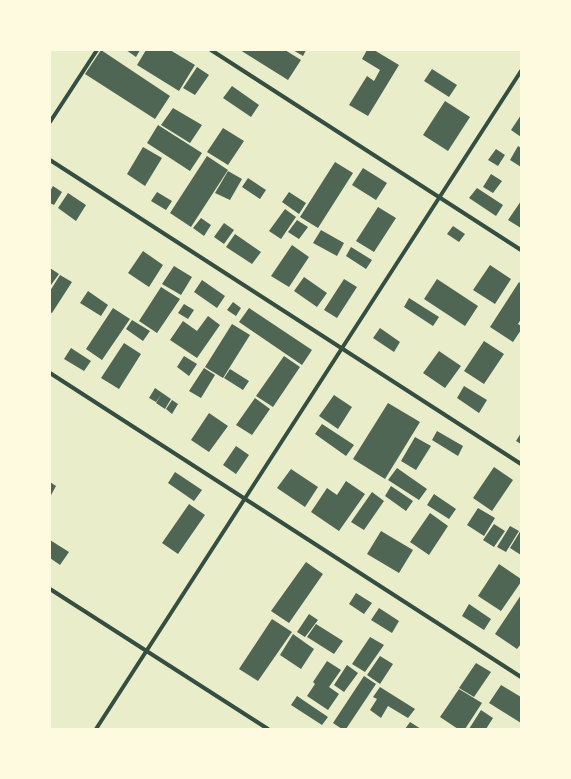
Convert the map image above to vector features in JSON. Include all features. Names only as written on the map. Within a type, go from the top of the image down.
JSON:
[{"type":"street","points":[[50,122],[97,50]]},
{"type":"street","points":[[211,50],[521,250]]},
{"type":"street","points":[[96,729],[521,71]]},
{"type":"street","points":[[50,160],[521,464]]},
{"type":"street","points":[[50,373],[521,677]]},
{"type":"street","points":[[50,589],[268,729]]},
{"type":"building","points":[[101,50],[170,96],[155,119],[85,74]]},
{"type":"building","points":[[126,50],[140,50],[136,57]]},
{"type":"building","points":[[146,50],[170,50],[195,65],[179,91],[137,65]]},
{"type":"building","points":[[240,50],[285,50],[301,60],[288,80]]},
{"type":"building","points":[[293,50],[306,50],[303,56]]},
{"type":"building","points":[[367,50],[374,50],[399,65],[368,116],[349,105],[367,76],[374,81],[380,70],[362,59]]},
{"type":"building","points":[[197,67],[209,75],[195,95],[183,88]]},
{"type":"building","points":[[432,69],[457,85],[449,97],[424,81]]},
{"type":"building","points":[[232,86],[259,105],[251,117],[223,98]]},
{"type":"building","points":[[445,101],[470,117],[448,151],[423,135]]},
{"type":"building","points":[[173,108],[202,125],[190,143],[161,125]]},
{"type":"building","points":[[521,115],[521,137],[511,130]]},
{"type":"building","points":[[158,125],[202,153],[190,171],[147,143]]},
{"type":"building","points":[[223,128],[244,141],[228,165],[207,152]]},
{"type":"building","points":[[518,146],[521,148],[521,167],[510,160]]},
{"type":"building","points":[[143,147],[162,158],[145,186],[127,174]]},
{"type":"building","points":[[496,149],[505,155],[498,166],[488,160]]},
{"type":"building","points":[[207,156],[228,170],[191,227],[170,213]]},
{"type":"building","points":[[335,162],[353,173],[318,228],[300,217]]},
{"type":"building","points":[[363,168],[387,183],[376,200],[352,185]]},
{"type":"building","points":[[228,171],[242,179],[230,200],[215,193]]},
{"type":"building","points":[[491,174],[502,181],[493,193],[483,187]]},
{"type":"building","points":[[248,178],[266,190],[260,199],[242,187]]},
{"type":"building","points":[[53,186],[62,192],[54,205],[50,203],[50,191]]},
{"type":"building","points":[[477,188],[503,205],[496,216],[469,198]]},
{"type":"building","points":[[157,192],[172,201],[166,210],[151,201]]},
{"type":"building","points":[[289,192],[306,203],[299,214],[282,202]]},
{"type":"building","points":[[68,193],[86,205],[76,221],[58,208]]},
{"type":"building","points":[[521,201],[521,228],[508,220]]},
{"type":"building","points":[[378,207],[396,218],[374,252],[356,241]]},
{"type":"building","points":[[285,209],[296,217],[281,239],[269,231]]},
{"type":"building","points":[[201,218],[211,225],[204,236],[193,228]]},
{"type":"building","points":[[297,220],[308,227],[299,239],[288,232]]},
{"type":"building","points":[[224,223],[234,230],[224,244],[214,237]]},
{"type":"building","points":[[453,226],[465,234],[459,242],[447,234]]},
{"type":"building","points":[[321,230],[344,243],[337,256],[313,243]]},
{"type":"building","points":[[235,234],[261,252],[252,264],[226,247]]},
{"type":"building","points":[[292,245],[309,257],[289,287],[271,276]]},
{"type":"building","points":[[351,247],[372,260],[366,269],[346,256]]},
{"type":"building","points":[[143,251],[163,265],[149,287],[128,273]]},
{"type":"building","points":[[490,265],[511,279],[495,304],[473,290]]},
{"type":"building","points":[[174,266],[192,277],[181,295],[162,284]]},
{"type":"building","points":[[50,268],[59,274],[51,285],[50,284]]},
{"type":"building","points":[[60,275],[72,282],[52,313],[50,312],[50,291]]},
{"type":"building","points":[[304,277],[327,293],[317,307],[294,291]]},
{"type":"building","points":[[344,279],[357,287],[337,318],[324,310]]},
{"type":"building","points":[[437,279],[478,306],[465,326],[424,299]]},
{"type":"building","points":[[202,280],[225,296],[217,308],[194,292]]},
{"type":"building","points":[[519,282],[521,284],[521,319],[518,324],[521,326],[521,330],[513,342],[490,327]]},
{"type":"building","points":[[161,287],[180,299],[157,333],[139,321]]},
{"type":"building","points":[[88,291],[108,305],[101,316],[80,303]]},
{"type":"building","points":[[409,298],[439,317],[433,326],[404,307]]},
{"type":"building","points":[[233,302],[241,308],[236,316],[227,310]]},
{"type":"building","points":[[184,304],[194,310],[188,319],[178,313]]},
{"type":"building","points":[[113,308],[130,319],[102,360],[86,349]]},
{"type":"building","points":[[249,308],[312,350],[302,365],[239,322]]},
{"type":"building","points":[[208,316],[220,325],[197,358],[170,340],[183,321],[197,331]]},
{"type":"building","points":[[132,320],[150,331],[143,341],[126,329]]},
{"type":"building","points":[[232,324],[250,335],[223,378],[205,367]]},
{"type":"building","points":[[380,328],[400,342],[394,352],[373,338]]},
{"type":"building","points":[[484,341],[504,354],[484,384],[464,371]]},
{"type":"building","points":[[124,343],[141,354],[119,389],[101,378]]},
{"type":"building","points":[[71,348],[91,361],[84,371],[64,359]]},
{"type":"building","points":[[439,351],[461,366],[445,388],[423,373]]},
{"type":"building","points":[[184,356],[197,364],[189,376],[177,367]]},
{"type":"building","points":[[284,356],[300,367],[273,407],[256,396]]},
{"type":"building","points":[[204,368],[215,375],[201,398],[189,391]]},
{"type":"building","points":[[230,369],[249,381],[243,390],[224,378]]},
{"type":"building","points":[[464,386],[487,400],[479,413],[457,398]]},
{"type":"building","points":[[155,388],[171,399],[165,409],[156,403],[161,395],[156,402],[149,398]]},
{"type":"building","points":[[334,395],[352,407],[338,429],[319,416]]},
{"type":"building","points":[[255,398],[270,409],[252,435],[236,425]]},
{"type":"building","points":[[172,400],[178,404],[172,414],[166,409]]},
{"type":"building","points":[[388,403],[420,422],[385,479],[353,459]]},
{"type":"building","points":[[209,413],[228,426],[209,452],[191,440]]},
{"type":"building","points":[[322,424],[354,445],[346,456],[315,434]]},
{"type":"building","points":[[437,431],[463,446],[458,456],[432,440]]},
{"type":"building","points":[[521,433],[521,444],[516,441]]},
{"type":"building","points":[[415,437],[431,446],[416,470],[401,461]]},
{"type":"building","points":[[236,446],[249,455],[236,474],[223,465]]},
{"type":"building","points":[[494,467],[513,480],[492,511],[473,498]]},
{"type":"building","points":[[397,468],[427,489],[419,500],[388,480]]},
{"type":"building","points":[[291,469],[318,487],[305,507],[277,488]]},
{"type":"building","points":[[175,472],[202,490],[194,501],[168,483]]},
{"type":"building","points":[[346,481],[365,494],[339,531],[311,512],[327,488],[337,495]]},
{"type":"building","points":[[50,482],[56,486],[50,497]]},
{"type":"building","points":[[391,486],[413,501],[406,511],[385,496]]},
{"type":"building","points":[[372,492],[384,501],[364,530],[351,522]]},
{"type":"building","points":[[434,494],[456,509],[449,519],[427,505]]},
{"type":"building","points":[[189,504],[205,515],[178,554],[162,543]]},
{"type":"building","points":[[478,508],[495,518],[484,536],[467,525]]},
{"type":"building","points":[[430,513],[448,526],[429,555],[410,542]]},
{"type":"building","points":[[494,524],[505,531],[494,547],[483,540]]},
{"type":"building","points":[[510,526],[519,531],[506,552],[497,547]]},
{"type":"building","points":[[521,530],[521,555],[510,548]]},
{"type":"building","points":[[381,531],[413,550],[399,573],[367,554]]},
{"type":"building","points":[[50,540],[69,552],[60,565],[50,558]]},
{"type":"building","points":[[306,562],[323,574],[289,623],[271,611]]},
{"type":"building","points":[[499,564],[521,579],[521,582],[501,611],[478,596]]},
{"type":"building","points":[[356,593],[372,603],[364,614],[349,604]]},
{"type":"building","points":[[521,595],[521,644],[517,649],[495,634]]},
{"type":"building","points":[[469,604],[491,619],[484,630],[462,616]]},
{"type":"building","points":[[379,608],[399,621],[392,633],[371,620]]},
{"type":"building","points":[[309,614],[318,620],[305,637],[297,632]]},
{"type":"building","points":[[272,619],[292,632],[258,681],[239,669]]},
{"type":"building","points":[[316,624],[343,641],[334,654],[307,637]]},
{"type":"building","points":[[293,634],[314,649],[301,669],[280,655]]},
{"type":"building","points":[[370,637],[384,645],[365,672],[352,664]]},
{"type":"building","points":[[380,656],[393,664],[380,684],[367,675]]},
{"type":"building","points":[[327,661],[341,670],[329,687],[339,694],[328,710],[307,696],[315,684],[313,682]]},
{"type":"building","points":[[476,663],[491,672],[474,697],[459,688]]},
{"type":"building","points":[[347,665],[358,673],[344,692],[334,685]]},
{"type":"building","points":[[364,676],[376,684],[346,729],[342,729],[333,723]]},
{"type":"building","points":[[501,685],[521,697],[521,723],[489,703]]},
{"type":"building","points":[[380,687],[415,709],[408,718],[388,706],[381,718],[370,710],[377,699],[373,697]]},
{"type":"building","points":[[459,689],[482,703],[465,729],[458,729],[440,717]]},
{"type":"building","points":[[297,696],[328,717],[322,725],[291,705]]},
{"type":"building","points":[[481,710],[493,718],[486,729],[469,729]]},
{"type":"building","points":[[410,722],[421,729],[405,729]]}]
